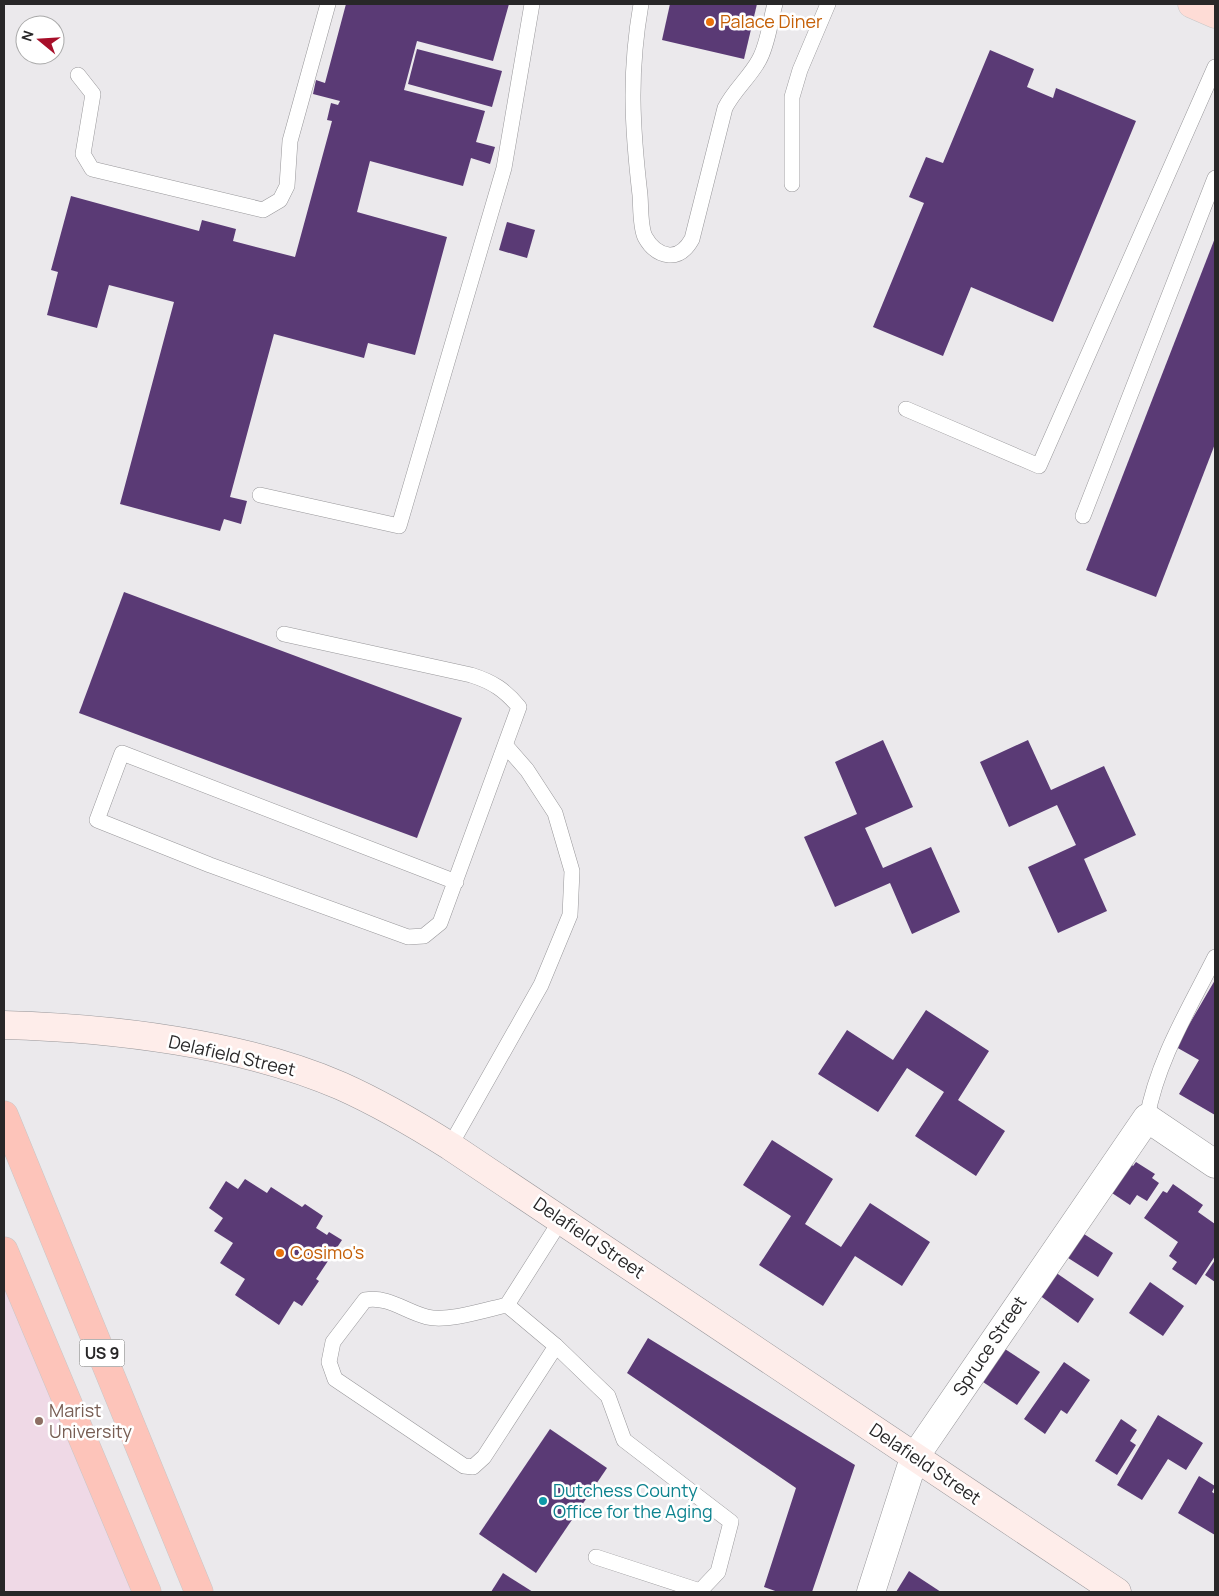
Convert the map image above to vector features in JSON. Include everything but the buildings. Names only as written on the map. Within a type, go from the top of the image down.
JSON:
[{"type":"highway","name":"US 9","points":[[4,1115],[199,1592]]},
{"type":"highway","name":"US 9","points":[[4,1251],[147,1592]]},
{"type":"main road","points":[[1192,4],[1215,14]]},
{"type":"street","name":"Delafield Street","points":[[4,1025],[158,1039],[256,1058],[300,1070],[378,1103],[450,1146],[1117,1592]]},
{"type":"street","points":[[1147,1118],[1215,1164]]},
{"type":"street","name":"Spruce Street","points":[[871,1592],[914,1458],[1147,1118]]},
{"type":"lane","points":[[78,75],[93,94],[84,154],[92,168],[264,210],[280,200],[287,186],[290,141],[328,4]]},
{"type":"lane","points":[[260,494],[399,526],[504,168],[532,4]]},
{"type":"lane","points":[[641,4],[632,78],[633,140],[644,235],[658,251],[668,255],[678,254],[687,248],[692,239],[725,108],[733,92],[758,62],[763,51],[775,4]]},
{"type":"lane","points":[[792,184],[792,97],[800,70],[828,4]]},
{"type":"lane","points":[[906,409],[1039,466],[1215,67]]},
{"type":"lane","points":[[1083,516],[1215,178]]},
{"type":"lane","points":[[284,634],[488,680],[504,690],[519,707],[506,746],[456,882],[440,923],[424,936],[408,938],[210,866],[97,820],[122,753],[456,882]]},
{"type":"lane","points":[[450,1146],[541,985],[570,915],[572,871],[555,813],[527,770],[506,746]]},
{"type":"lane","points":[[1147,1118],[1152,1089],[1175,1037],[1215,957]]},
{"type":"lane","points":[[556,1346],[484,1457],[473,1466],[464,1466],[335,1379],[329,1362],[333,1342],[365,1300],[378,1298],[428,1317],[471,1314],[507,1305],[561,1220]]},
{"type":"lane","points":[[507,1305],[556,1346],[608,1396],[624,1440],[731,1522],[718,1572],[700,1591],[596,1557]]},
{"type":"shaded area","name":"Marist University","points":[[4,1250],[146,1592],[4,1592]]},
{"type":"place","name":"Palace Diner","points":[[710,22]]},
{"type":"place","name":"Cosimo's","points":[[280,1253]]},
{"type":"place","name":"Marist University","points":[[39,1421]]},
{"type":"place","name":"Dutchess County Office for the Aging","points":[[543,1501]]}]
